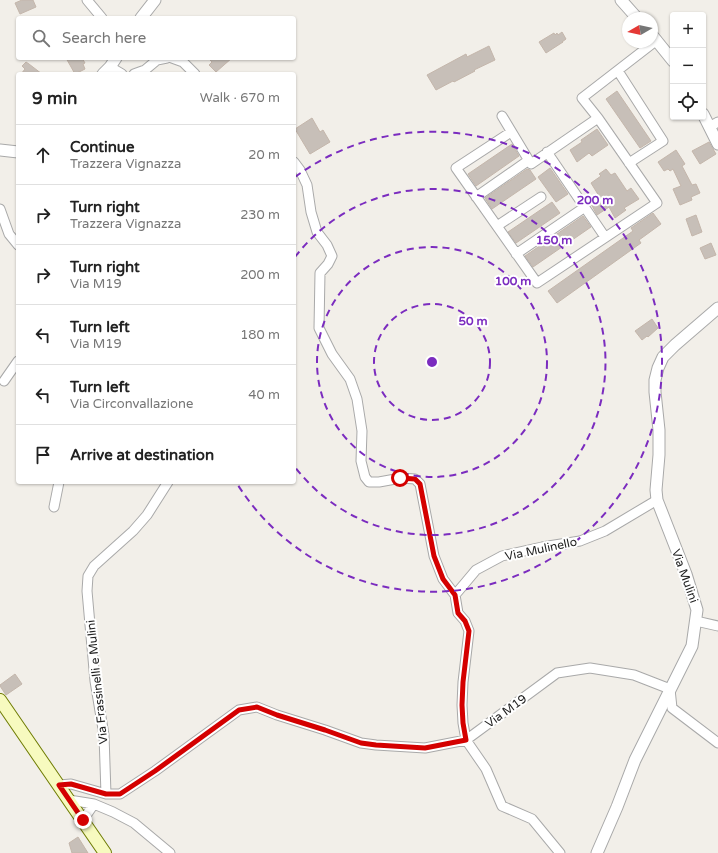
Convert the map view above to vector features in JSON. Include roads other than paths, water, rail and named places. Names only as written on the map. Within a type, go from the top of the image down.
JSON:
[{"type":"main road","points":[[0,700],[105,853]]},
{"type":"street","points":[[87,0],[100,16]]},
{"type":"street","points":[[142,16],[154,0]]},
{"type":"street","points":[[621,0],[632,12]]},
{"type":"street","points":[[658,43],[670,57]]},
{"type":"street","points":[[512,132],[456,168],[537,283],[657,203],[598,118],[582,98],[618,71],[643,48]]},
{"type":"street","points":[[140,72],[145,70],[157,60]]},
{"type":"street","points":[[178,60],[183,62],[193,72]]},
{"type":"street","points":[[110,66],[119,72]]},
{"type":"street","points":[[618,71],[663,141],[629,163]]},
{"type":"street","points":[[502,116],[531,164],[598,118]]},
{"type":"street","points":[[706,117],[714,125],[718,144]]},
{"type":"street","points":[[0,150],[16,152]]},
{"type":"street","points":[[547,152],[605,237]]},
{"type":"street","points":[[476,197],[529,160]]},
{"type":"street","points":[[296,165],[307,185],[311,212],[317,232],[327,245],[332,256],[328,264],[320,273],[319,328],[332,354],[350,379],[357,399],[362,431],[361,461],[365,477],[369,482],[379,482],[400,478],[415,479],[420,484],[434,556],[443,579],[455,595],[458,613],[465,621],[469,631],[462,705],[466,740],[486,768],[502,806],[532,819],[560,853]]},
{"type":"street","points":[[497,226],[541,197]]},
{"type":"street","points":[[516,254],[585,207]]},
{"type":"street","points":[[0,209],[8,234],[16,243]]},
{"type":"street","name":"Via Mulini","points":[[597,853],[617,807],[634,760],[692,646],[697,610],[686,574],[657,500],[656,490],[659,455],[655,380],[663,357],[718,308]]},
{"type":"street","points":[[4,381],[16,363]]},
{"type":"street","points":[[54,507],[59,484]]},
{"type":"street","name":"Via Frassinelli e Mulini","points":[[106,794],[104,735],[94,682],[87,591],[88,576],[94,566],[133,531],[147,515],[167,484]]},
{"type":"street","name":"Via Mulinello","points":[[455,595],[476,570],[502,556],[542,547],[580,541],[604,531],[657,500]]},
{"type":"street","points":[[696,621],[718,626]]},
{"type":"street","name":"Via M19","points":[[59,785],[71,784],[106,794],[120,794],[155,771],[239,710],[257,707],[361,743],[425,748],[466,740],[557,673],[590,668],[598,669],[634,675],[670,689]]},
{"type":"street","points":[[670,689],[672,708],[718,743]]},
{"type":"street","points":[[69,800],[94,804],[134,823],[170,853]]},
{"type":"street","points":[[83,820],[94,804]]}]
